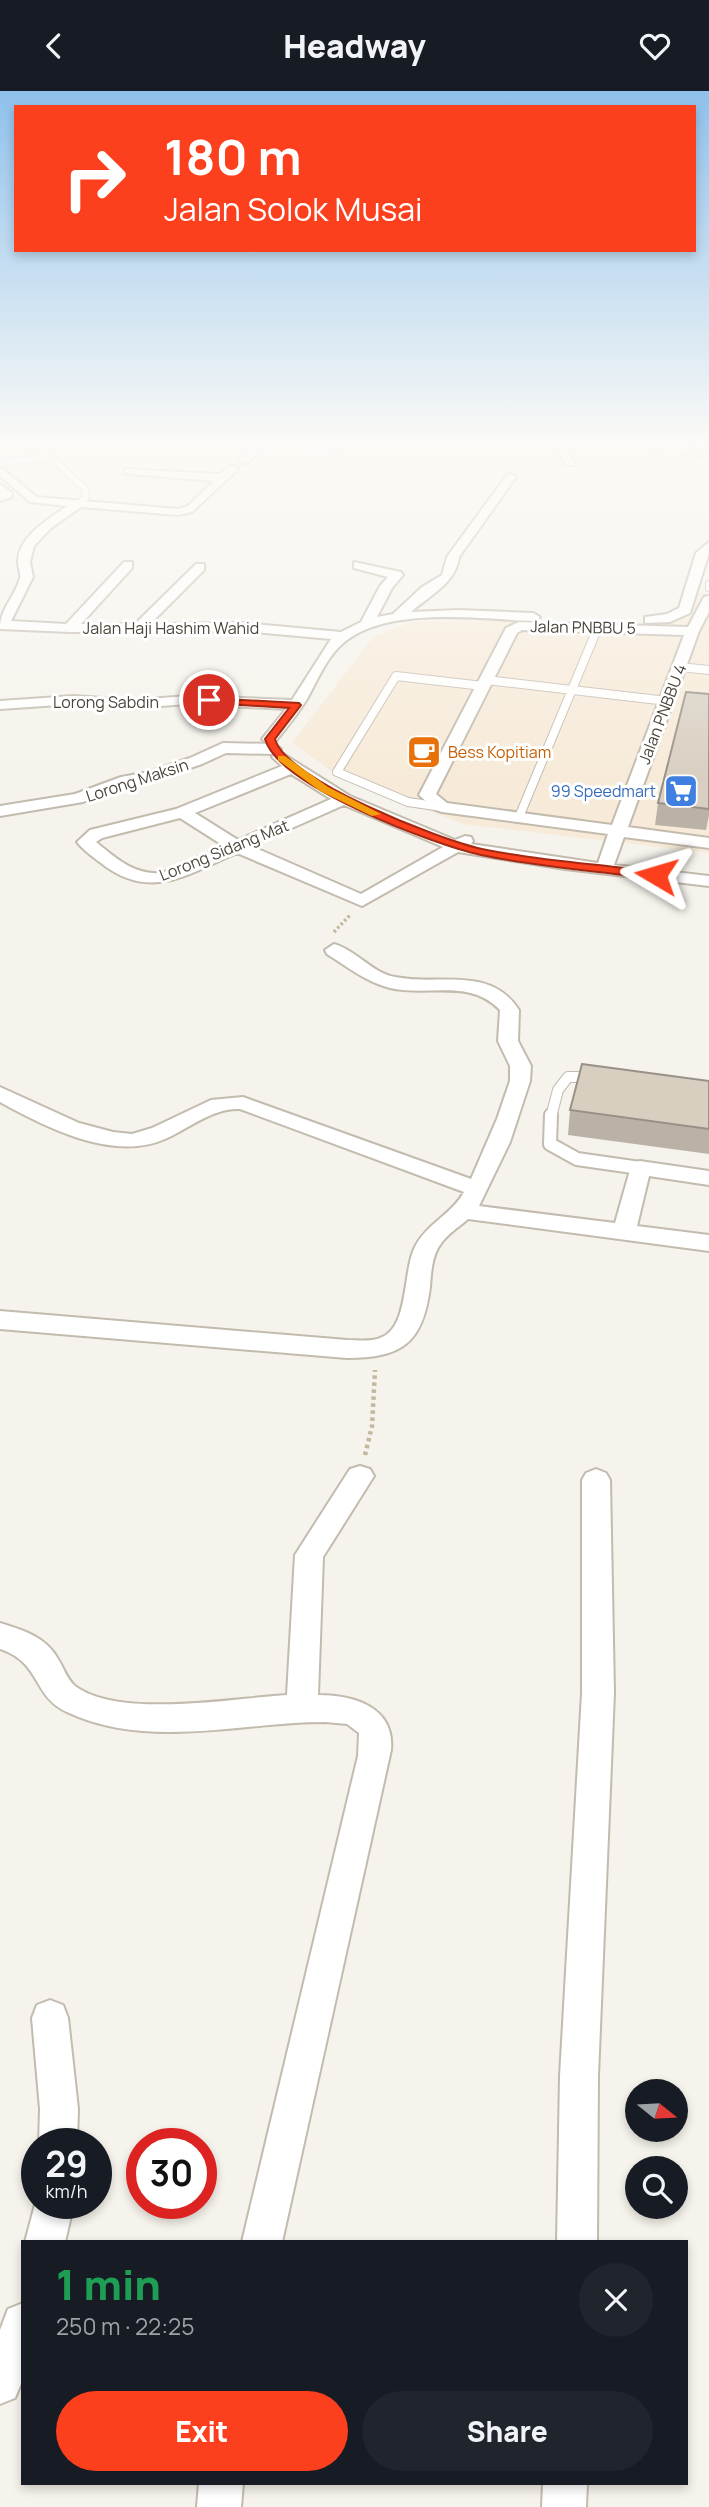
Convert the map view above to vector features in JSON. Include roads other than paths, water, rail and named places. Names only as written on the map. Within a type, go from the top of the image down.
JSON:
[{"type":"street","points":[[1,625],[27,577],[25,557]]},
{"type":"street","points":[[398,617],[451,571],[453,557]]},
{"type":"street","points":[[271,744],[328,652],[342,636],[366,625],[398,617],[435,615],[643,620],[670,618],[685,610],[701,557]]},
{"type":"street","points":[[70,628],[128,565]]},
{"type":"street","points":[[358,565],[386,570],[397,575],[386,586],[366,625]]},
{"type":"street","points":[[139,628],[200,567]]},
{"type":"street","name":"Jalan PNBBU 4","points":[[606,862],[692,631],[709,600]]},
{"type":"street","name":"Jalan Haji Hashim Wahid","points":[[1,625],[70,628],[243,627],[342,636]]},
{"type":"street","name":"Jalan PNBBU 5","points":[[442,807],[427,795],[512,631],[519,626],[692,631]]},
{"type":"street","name":"Lorong Sabdin","points":[[0,705],[73,700],[134,704],[188,700],[296,705]]},
{"type":"street","points":[[667,701],[688,703]]},
{"type":"street","points":[[271,744],[292,768],[344,799],[464,842],[606,862],[709,881]]},
{"type":"street","points":[[271,744],[339,784],[464,842]]},
{"type":"street","name":"Lorong Maksin","points":[[0,811],[77,799],[111,788],[127,779],[152,776],[196,761],[223,748],[271,744]]},
{"type":"street","points":[[181,812],[292,768]]},
{"type":"street","name":"Lorong Sidang Mat","points":[[181,812],[96,834],[85,842],[129,876],[141,879],[165,878],[344,799]]},
{"type":"street","points":[[442,807],[709,843]]},
{"type":"street","points":[[181,812],[238,847],[362,901],[464,842]]},
{"type":"street","points":[[606,862],[709,868]]},
{"type":"street","points":[[0,1320],[347,1349],[376,1349],[396,1341],[406,1330],[413,1315],[424,1253],[433,1236],[470,1200],[501,1139],[521,1081],[519,1061],[509,1045],[513,1018],[508,1007],[483,991],[463,985],[407,984],[382,980],[334,950]]},
{"type":"street","points":[[0,1093],[48,1119],[127,1141],[149,1137],[223,1102],[243,1103],[470,1200],[624,1232],[709,1243]]},
{"type":"street","points":[[624,1232],[640,1168],[709,1178]]},
{"type":"street","points":[[302,1709],[309,1555],[360,1476]]},
{"type":"street","points":[[577,2240],[579,2076],[598,1693],[596,1480]]},
{"type":"street","points":[[0,1636],[28,1645],[47,1666],[57,1687],[78,1703],[111,1713],[152,1718],[302,1709],[355,1713],[365,1718],[373,1728],[377,1740],[344,1897],[282,2136],[262,2240]]},
{"type":"street","points":[[50,2018],[58,2128]]},
{"type":"street","points":[[45,2240],[50,2219]]},
{"type":"street","points":[[0,2383],[21,2328]]},
{"type":"street","points":[[219,2507],[221,2485]]},
{"type":"street","points":[[564,2507],[565,2485]]},
{"type":"lane","points":[[519,817],[598,627]]},
{"type":"lane","points":[[680,667],[709,670]]},
{"type":"lane","points":[[442,807],[408,802],[337,772],[396,676],[572,690],[667,701]]},
{"type":"lane","points":[[603,1078],[577,1075],[563,1081],[559,1086],[549,1127],[550,1144],[577,1159],[640,1168]]},
{"type":"place","name":"Bess Kopitiam","points":[[424,752]]},
{"type":"place","name":"99 Speedmart","points":[[681,791]]}]
